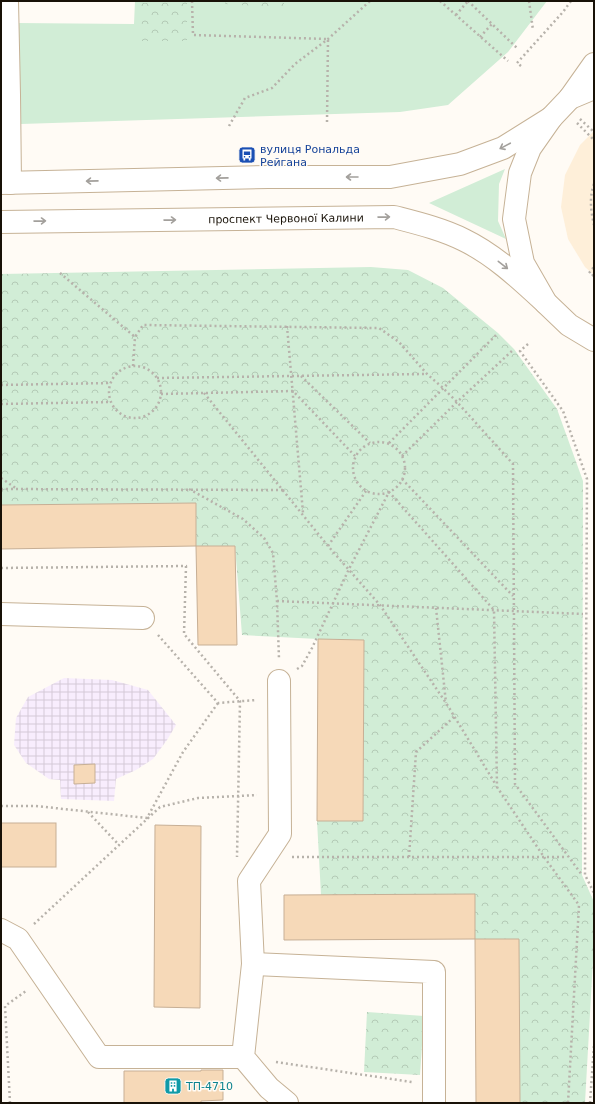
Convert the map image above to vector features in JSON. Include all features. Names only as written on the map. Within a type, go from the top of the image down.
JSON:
[{"type":"main road","points":[[7,1],[10,95],[5,183],[268,177],[390,177],[460,164],[503,148],[551,118]]},
{"type":"main road","points":[[594,64],[570,98],[551,118],[530,148],[520,173],[514,219],[523,263],[546,303],[569,325],[594,354]]},
{"type":"main road","points":[[570,98],[594,88]]},
{"type":"main road","name":"проспект Червоної Калини","points":[[1,222],[394,217],[428,226],[464,240],[502,263],[546,303]]},
{"type":"main road","points":[[569,325],[594,340]]},
{"type":"main road","points":[[1,614],[143,618]]},
{"type":"main road","points":[[279,690],[280,834],[249,881],[253,964],[243,1057],[269,1088],[288,1103]]},
{"type":"main road","points":[[9,934],[44,978],[99,1056],[243,1057]]},
{"type":"main road","points":[[253,964],[434,972],[434,1094]]},
{"type":"path","points":[[192,1],[193,36],[328,40]]},
{"type":"path","points":[[229,126],[245,98],[272,88],[295,64],[328,40],[370,1]]},
{"type":"path","points":[[440,1],[508,61]]},
{"type":"path","points":[[456,15],[468,1],[518,49]]},
{"type":"path","points":[[529,1],[533,30]]},
{"type":"path","points":[[521,66],[517,63],[571,1]]},
{"type":"path","points":[[480,37],[492,24]]},
{"type":"path","points":[[327,122],[328,40]]},
{"type":"path","points":[[580,119],[594,132]]},
{"type":"path","points":[[577,124],[594,140]]},
{"type":"path","points":[[594,184],[590,212],[594,225]]},
{"type":"path","points":[[589,273],[594,267]]},
{"type":"path","points":[[60,273],[135,337]]},
{"type":"path","points":[[133,366],[135,337],[143,325],[379,328],[399,342],[427,374],[444,388],[513,464],[515,784],[567,857],[582,875]]},
{"type":"path","points":[[287,326],[303,514]]},
{"type":"path","points":[[389,443],[498,333]]},
{"type":"path","points":[[528,344],[520,351],[563,411],[587,479],[585,876],[594,893]]},
{"type":"path","points":[[402,456],[514,349]]},
{"type":"path","points":[[133,366],[147,368],[157,378],[160,386],[161,394],[159,402],[148,415],[140,417],[123,415],[116,409],[111,402],[109,389],[110,383],[119,371],[133,366]]},
{"type":"path","points":[[157,378],[427,374]]},
{"type":"path","points":[[300,376],[370,442]]},
{"type":"path","points":[[1,385],[110,383]]},
{"type":"path","points":[[161,394],[293,391],[355,456]]},
{"type":"path","points":[[204,393],[328,546],[380,605],[446,704],[497,787],[544,857],[579,905],[568,1103]]},
{"type":"path","points":[[1,404],[111,402]]},
{"type":"path","points":[[376,441],[389,443],[394,446],[402,456],[405,472],[402,479],[394,489],[389,492],[381,494],[366,491],[360,486],[354,475],[353,463],[355,456],[359,450],[370,442],[376,441]]},
{"type":"path","points":[[1,478],[18,489]]},
{"type":"path","points":[[402,479],[513,596]]},
{"type":"path","points":[[1,489],[283,490]]},
{"type":"path","points":[[189,489],[243,519],[264,538],[273,553],[277,601],[279,690]]},
{"type":"path","points":[[328,546],[366,491]]},
{"type":"path","points":[[147,818],[183,752],[218,703],[240,701],[279,690],[302,666],[349,569],[389,492]]},
{"type":"path","points":[[389,492],[494,610],[497,787]]},
{"type":"path","points":[[1,568],[186,566],[184,634],[240,701],[237,859]]},
{"type":"path","points":[[277,601],[583,614]]},
{"type":"path","points":[[436,608],[446,704]]},
{"type":"path","points":[[143,618],[218,703]]},
{"type":"path","points":[[409,857],[416,752],[454,717]]},
{"type":"path","points":[[9,934],[119,845],[160,806],[198,798],[280,794]]},
{"type":"path","points":[[1,806],[36,806],[147,818]]},
{"type":"path","points":[[88,812],[119,845]]},
{"type":"path","points":[[264,857],[567,857]]},
{"type":"path","points":[[10,1103],[5,1006],[44,978]]},
{"type":"path","points":[[590,1103],[594,1045]]},
{"type":"path","points":[[243,1057],[434,1094]]},
{"type":"shaded area","points":[[594,131],[594,275],[585,267],[568,239],[561,207],[565,175],[580,145]]},
{"type":"shaded area","points":[[64,678],[112,680],[148,690],[176,725],[153,759],[136,770],[116,779],[114,801],[61,799],[60,780],[49,779],[26,763],[14,745],[16,718],[28,697]]},
{"type":"green space","points":[[135,1],[547,1],[508,52],[448,105],[400,112],[21,124],[16,23],[134,24]]},
{"type":"green space","points":[[225,1],[284,1],[284,8],[225,4]]},
{"type":"green space","points":[[187,2],[187,41],[142,41],[141,3]]},
{"type":"green space","points":[[505,169],[499,184],[498,221],[506,239],[429,203]]},
{"type":"green space","points":[[371,267],[408,270],[443,288],[498,333],[514,349],[557,409],[583,481],[582,875],[594,902],[594,942],[585,1103],[520,1103],[518,939],[475,939],[475,895],[321,895],[317,821],[363,821],[364,640],[242,635],[235,546],[196,546],[195,503],[1,505],[1,274]]},
{"type":"green space","points":[[367,1012],[424,1016],[420,1075],[364,1072]]},
{"type":"building","points":[[196,503],[196,546],[1,549],[1,505]]},
{"type":"building","points":[[196,546],[235,546],[237,645],[198,645]]},
{"type":"building","points":[[318,639],[364,640],[363,821],[317,821]]},
{"type":"building","points":[[95,764],[95,783],[74,784],[74,765]]},
{"type":"building","points":[[1,823],[56,823],[56,867],[1,867]]},
{"type":"building","points":[[155,825],[201,826],[200,1008],[154,1007]]},
{"type":"building","points":[[475,894],[475,939],[284,940],[284,895]]},
{"type":"building","points":[[475,939],[519,939],[520,1103],[476,1103]]},
{"type":"building","name":"ТП-4710","points":[[223,1070],[223,1100],[201,1101],[201,1103],[124,1103],[124,1071]]},
{"type":"place","name":"вулиця Рональда Рейгана","points":[[247,155]]},
{"type":"place","name":"ТП-4710","points":[[173,1086]]}]
